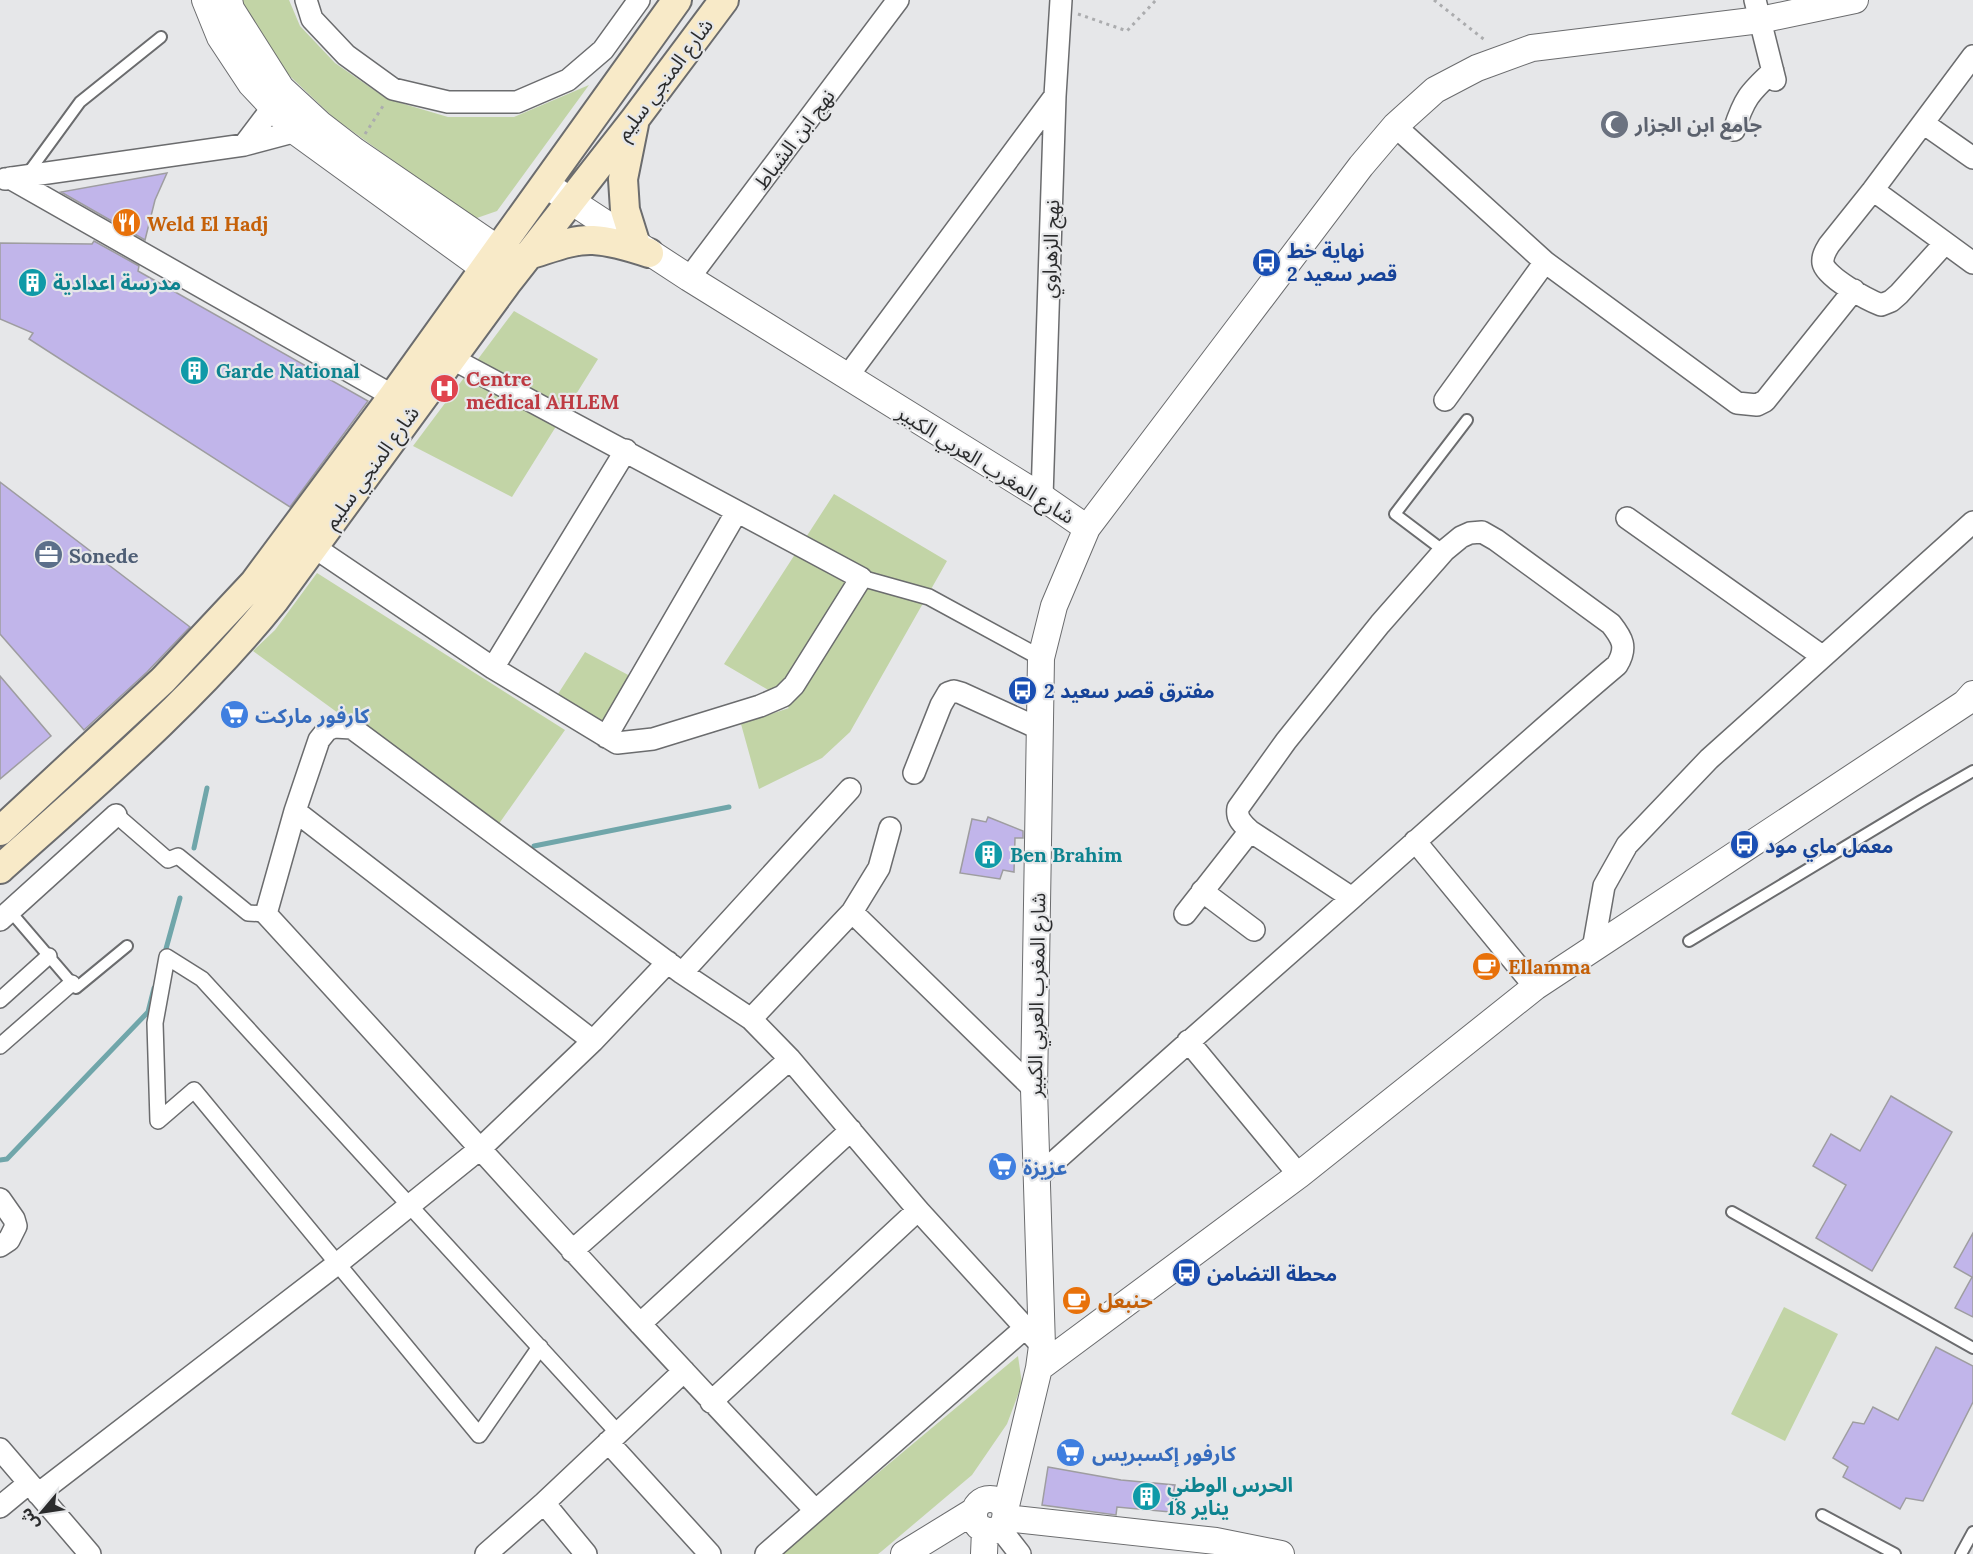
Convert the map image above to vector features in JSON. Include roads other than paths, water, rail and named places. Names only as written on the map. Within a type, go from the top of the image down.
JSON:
[{"type":"main road","name":"شارع المنجي سليم","points":[[0,869],[106,773],[216,667],[268,609],[451,358],[508,264],[545,184],[677,0]]},
{"type":"main road","name":"شارع المنجي سليم","points":[[0,831],[163,681],[254,584],[393,396],[508,264],[571,202],[724,0]]},
{"type":"main road","points":[[635,119],[623,179],[625,210],[642,248]]},
{"type":"main road","points":[[508,264],[560,246],[592,240],[642,248]]},
{"type":"street","points":[[205,0],[220,37],[252,84],[320,124],[508,264]]},
{"type":"street","points":[[229,0],[231,9],[296,132],[508,264]]},
{"type":"street","points":[[306,0],[312,19],[346,55],[393,89],[448,102],[517,102],[568,80],[603,50],[639,0]]},
{"type":"street","name":"نهج ابن الشباط","points":[[689,278],[898,0]]},
{"type":"street","points":[[1087,528],[1347,185],[1395,126],[1435,90],[1477,68],[1532,48],[1758,10],[1855,0]]},
{"type":"street","name":"نهج الزهراوي","points":[[1042,497],[1055,96],[1061,4]]},
{"type":"street","points":[[1734,130],[1740,109],[1749,93],[1774,75],[1758,10]]},
{"type":"street","points":[[1945,243],[1891,301],[1881,304],[1854,290],[1826,270],[1823,263],[1824,254],[1829,245],[1973,56]]},
{"type":"street","points":[[847,376],[1055,96]]},
{"type":"street","points":[[244,145],[277,98]]},
{"type":"street","points":[[1923,123],[1973,158]]},
{"type":"street","points":[[12,178],[244,145],[320,124]]},
{"type":"street","points":[[1395,126],[1545,262],[1726,396],[1747,406],[1765,401],[1854,290]]},
{"type":"street","points":[[12,178],[393,396]]},
{"type":"street","name":"شارع المغرب العربي الكبير","points":[[545,184],[689,278],[1042,497],[1087,528],[1054,606],[1041,658],[1034,1089],[1035,1347],[1024,1426],[990,1523],[994,1554]]},
{"type":"street","points":[[1873,190],[1973,263]]},
{"type":"street","points":[[1445,400],[1545,262]]},
{"type":"street","points":[[451,358],[626,450],[736,513],[861,578],[928,597],[1041,658]]},
{"type":"street","points":[[493,668],[626,450]]},
{"type":"street","points":[[606,737],[736,513]]},
{"type":"street","points":[[1628,518],[1822,656]]},
{"type":"street","points":[[1593,949],[1604,886],[1627,845],[1709,759],[1973,522]]},
{"type":"street","points":[[1036,1178],[1188,1041],[1352,897],[1415,841],[1617,664],[1623,654],[1620,635],[1611,624],[1482,532],[1470,532],[1444,551],[1380,624],[1293,732],[1238,808],[1237,814],[1240,820],[1250,831],[1352,897]]},
{"type":"street","points":[[314,547],[493,668],[617,743],[652,739],[760,706],[783,696],[794,685],[861,578]]},
{"type":"street","points":[[914,773],[948,693],[954,691],[961,693],[1040,729]]},
{"type":"street","points":[[766,1554],[815,1510],[1035,1347],[1299,1175],[1535,987],[1956,709],[1973,694]]},
{"type":"street","points":[[266,914],[321,735],[334,727],[351,728],[675,967],[751,1019],[790,1059],[1035,1347]]},
{"type":"street","points":[[0,1507],[34,1488],[337,1264],[481,1149],[593,1041],[675,967],[850,789]]},
{"type":"street","points":[[296,811],[593,1041]]},
{"type":"street","points":[[5,915],[117,815],[168,860],[178,856],[248,913],[266,914],[711,1402],[815,1510]]},
{"type":"street","points":[[751,1019],[852,912],[879,868],[890,828]]},
{"type":"street","points":[[1185,914],[1250,831]]},
{"type":"street","points":[[1415,841],[1535,987]]},
{"type":"street","points":[[1202,891],[1254,930]]},
{"type":"street","points":[[852,912],[1034,1089]]},
{"type":"street","points":[[0,1000],[49,956]]},
{"type":"street","points":[[540,1347],[479,1435],[194,1090],[158,1121],[155,1023],[167,957],[202,979],[411,1204],[540,1347],[710,1554]]},
{"type":"street","points":[[0,1046],[72,983]]},
{"type":"street","points":[[1188,1041],[1299,1175]]},
{"type":"street","points":[[572,1251],[790,1059]]},
{"type":"street","points":[[640,1324],[851,1130]]},
{"type":"street","points":[[0,1199],[14,1219],[16,1226],[9,1240],[0,1246]]},
{"type":"street","points":[[711,1402],[918,1210]]},
{"type":"street","points":[[486,1554],[544,1503],[684,1371]]},
{"type":"street","points":[[0,1449],[90,1554]]},
{"type":"street","points":[[544,1503],[586,1554]]},
{"type":"street","points":[[922,1554],[990,1523]]},
{"type":"street","points":[[990,1523],[1020,1554]]},
{"type":"street","points":[[904,1554],[990,1523],[1216,1541],[1281,1554]]},
{"type":"lane","points":[[12,178],[80,102],[161,37]]},
{"type":"lane","points":[[1444,551],[1395,514],[1467,420]]},
{"type":"lane","points":[[1689,941],[1973,771]]},
{"type":"lane","points":[[5,915],[49,956],[76,988],[127,946]]},
{"type":"lane","points":[[1732,1212],[1973,1347]]},
{"type":"lane","points":[[1822,1515],[1895,1554]]},
{"type":"lane","points":[[1961,1554],[1973,1532]]},
{"type":"waterway","points":[[194,848],[207,788]]},
{"type":"waterway","points":[[534,846],[729,807]]},
{"type":"waterway","points":[[164,956],[180,898]]},
{"type":"waterway","points":[[0,1160],[7,1159],[148,1012],[154,988]]},
{"type":"place","name":"جامع ابن الجزار","points":[[1614,124]]},
{"type":"place","name":"Weld El Hadj","points":[[126,223]]},
{"type":"place","name":"نهاية خط قصر سعيد 2","points":[[1266,262]]},
{"type":"place","name":"مدرسة اعدادية","points":[[32,282]]},
{"type":"place","name":"Garde National","points":[[195,370]]},
{"type":"place","name":"Centre médical AHLEM","points":[[445,389]]},
{"type":"place","name":"Sonede","points":[[48,555]]},
{"type":"place","name":"مفترق قصر سعيد 2","points":[[1023,690]]},
{"type":"place","name":"كارفور ماركت","points":[[234,715]]},
{"type":"place","name":"معمل ماي مود","points":[[1744,845]]},
{"type":"place","name":"Ben Brahim","points":[[989,854]]},
{"type":"place","name":"Ellamma","points":[[1487,966]]},
{"type":"place","name":"عزيزة","points":[[1002,1167]]},
{"type":"place","name":"محطة التضامن","points":[[1186,1273]]},
{"type":"place","name":"حنبعل","points":[[1077,1300]]},
{"type":"place","name":"كارفور إكسبريس","points":[[1071,1453]]},
{"type":"place","name":"الحرس الوطني 18 يناير","points":[[1146,1496]]}]
